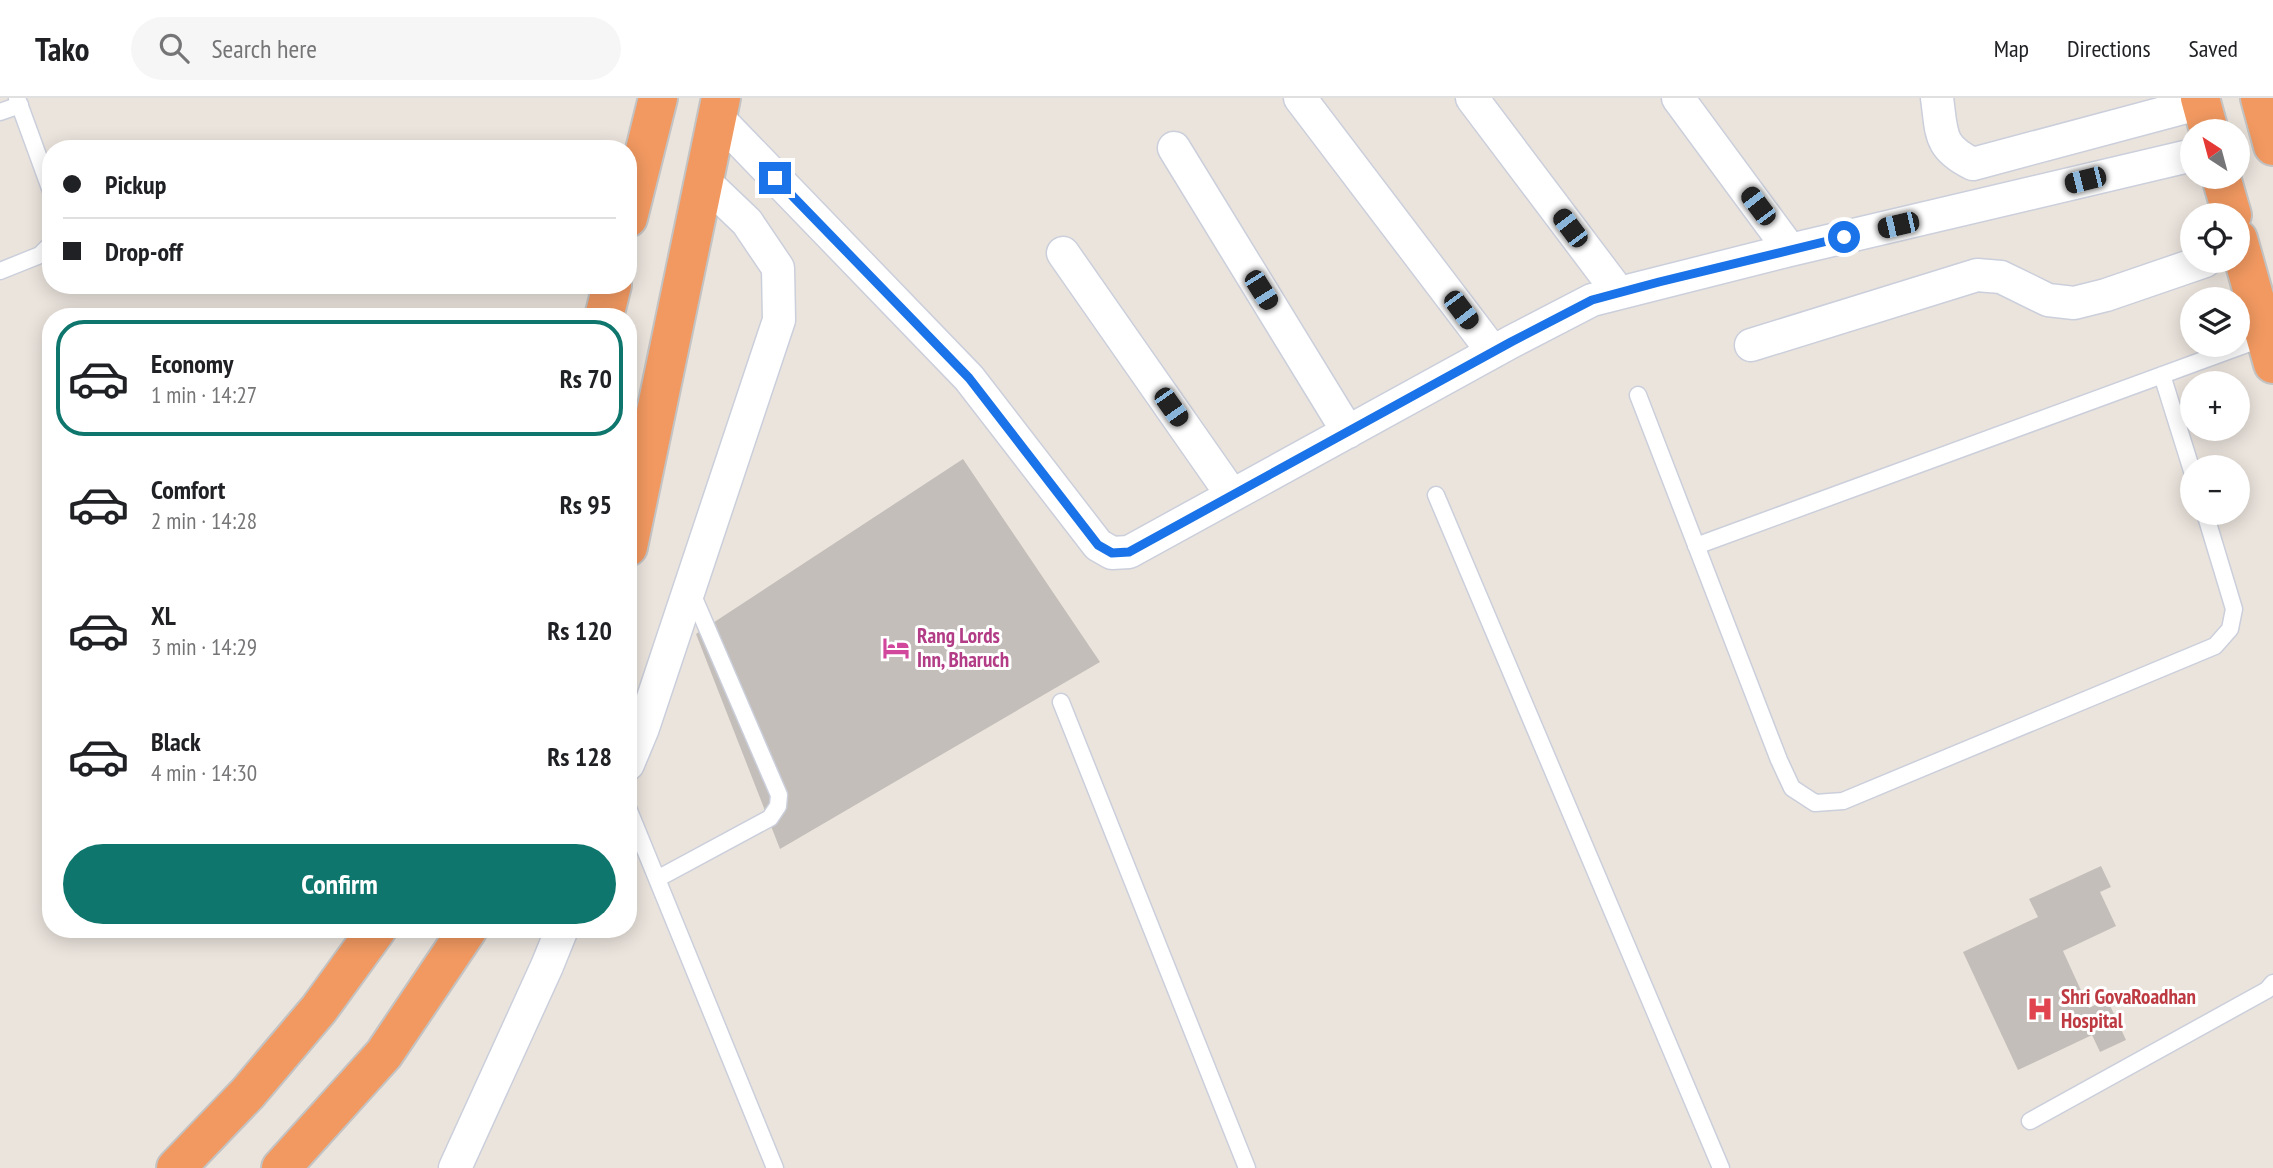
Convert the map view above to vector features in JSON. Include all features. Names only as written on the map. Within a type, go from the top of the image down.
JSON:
[{"type":"highway","points":[[637,182],[658,98]]},
{"type":"highway","points":[[2260,98],[2273,146]]},
{"type":"highway","points":[[637,504],[719,108]]},
{"type":"highway","points":[[2247,273],[2269,350]]},
{"type":"highway","points":[[176,1168],[247,1093],[319,1009],[370,938]]},
{"type":"highway","points":[[281,1168],[384,1054],[462,938]]},
{"type":"street","points":[[1300,98],[1493,352]]},
{"type":"street","points":[[1472,98],[1619,293]]},
{"type":"street","points":[[1678,98],[1790,250]]},
{"type":"street","points":[[1937,98],[1942,136],[1954,155],[1973,164],[2203,111]]},
{"type":"street","points":[[719,108],[969,378],[1098,545],[1112,553],[1129,552],[1592,300],[1790,250],[2180,158]]},
{"type":"street","points":[[1174,148],[1348,432]]},
{"type":"street","points":[[637,742],[779,320],[778,268],[747,222],[704,181]]},
{"type":"street","points":[[1063,253],[1232,495]]},
{"type":"street","points":[[1751,345],[1977,275],[2001,277],[2048,300],[2074,303],[2180,270]]},
{"type":"street","points":[[455,1168],[558,938]]},
{"type":"lane","points":[[0,112],[18,102],[42,167]]},
{"type":"lane","points":[[0,271],[42,253]]},
{"type":"lane","points":[[1696,546],[2162,375],[2269,350]]},
{"type":"lane","points":[[2162,375],[2187,455]]},
{"type":"lane","points":[[1638,395],[1787,779],[1792,788],[1815,803],[1843,800],[2215,646],[2230,629],[2234,609],[2209,525]]},
{"type":"lane","points":[[1436,495],[1721,1168]]},
{"type":"lane","points":[[657,879],[770,818],[778,806],[779,794],[690,589]]},
{"type":"lane","points":[[1061,702],[1247,1168]]},
{"type":"lane","points":[[637,830],[775,1168]]},
{"type":"lane","points":[[2030,1121],[2267,990],[2273,983]]},
{"type":"building","name":"Rang Lords Inn, Bharuch","points":[[963,459],[1100,662],[780,849],[696,634]]},
{"type":"building","points":[[2101,866],[2111,887],[2100,892],[2116,926],[2063,951],[2089,1008],[2107,999],[2126,1040],[2100,1052],[2092,1035],[2018,1070],[1963,952],[2038,917],[2029,899]]},
{"type":"place","name":"Rang Lords Inn, Bharuch","points":[[896,648]]},
{"type":"place","name":"Shri GovaRoadhan Hospital","points":[[2040,1009]]},
{"type":"route","points":[[775,178],[969,378],[1098,545],[1112,553],[1129,552],[1592,300],[1844,237]]}]
